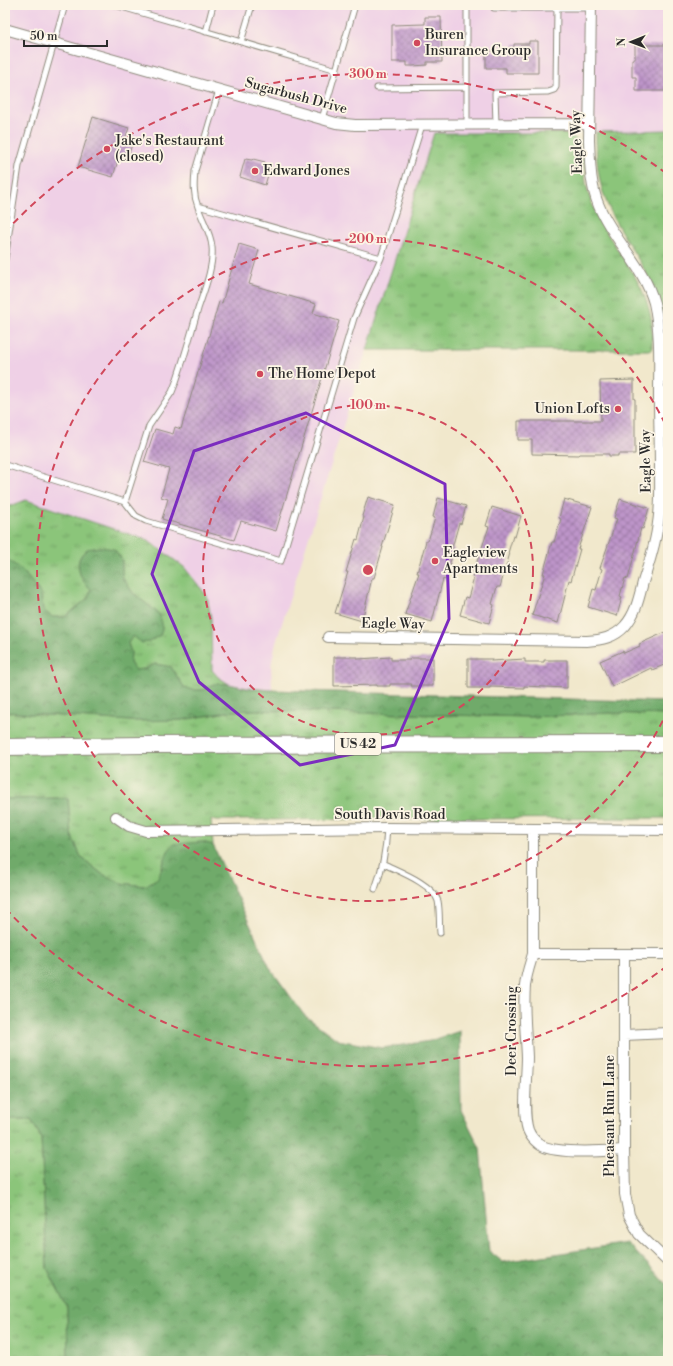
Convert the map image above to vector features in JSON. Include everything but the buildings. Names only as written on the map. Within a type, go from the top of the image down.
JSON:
[{"type":"main road","name":"US 42","points":[[5,747],[144,745],[668,744]]},
{"type":"street","name":"Eagle Way","points":[[328,637],[586,641],[609,637],[623,627],[636,608],[655,542],[659,522],[660,479],[658,329],[653,301],[645,282],[635,264],[606,221],[594,192],[590,163],[589,124],[591,6]]},
{"type":"street","name":"Sugarbush Drive","points":[[5,29],[336,123],[355,125],[589,124]]},
{"type":"street","name":"South Davis Road","points":[[116,817],[129,826],[146,831],[387,828],[668,830]]},
{"type":"street","name":"Deer Crossing","points":[[532,829],[533,954],[525,986],[527,1057],[526,1105],[529,1133],[540,1145],[548,1149],[589,1152],[624,1150]]},
{"type":"street","points":[[533,954],[668,954]]},
{"type":"street","name":"Pheasant Run Lane","points":[[624,954],[625,1194],[629,1215],[634,1226],[645,1241],[668,1262]]},
{"type":"street","points":[[624,1035],[668,1033]]},
{"type":"lane","points":[[5,260],[19,166],[65,5]]},
{"type":"lane","points":[[115,5],[337,70]]},
{"type":"lane","points":[[206,32],[213,5]]},
{"type":"lane","points":[[241,42],[252,5]]},
{"type":"lane","points":[[322,119],[356,5]]},
{"type":"lane","points":[[467,5],[467,124]]},
{"type":"lane","points":[[494,8],[557,8],[591,6]]},
{"type":"lane","points":[[496,124],[495,93],[548,92],[554,90],[556,87],[557,8]]},
{"type":"lane","points":[[377,88],[467,88]]},
{"type":"lane","points":[[125,502],[148,426],[172,392],[176,382],[212,260],[211,238],[194,194],[194,184],[195,171],[219,90]]},
{"type":"lane","points":[[5,466],[125,502],[136,516],[146,521],[282,561],[354,318],[381,258],[422,125]]},
{"type":"lane","points":[[198,206],[381,258]]},
{"type":"lane","points":[[375,888],[384,864],[387,828]]},
{"type":"lane","points":[[384,864],[418,882],[434,895],[438,901],[440,933]]},
{"type":"highlighted area","points":[[306,413],[445,484],[449,619],[395,745],[300,765],[199,682],[152,574],[194,451]]},
{"type":"shaded area","points":[[5,5],[668,5],[668,130],[561,133],[434,133],[275,646],[271,666],[272,690],[247,688],[229,684],[218,677],[212,670],[211,618],[207,596],[184,567],[147,540],[26,500],[5,508]]},
{"type":"green space","points":[[668,130],[668,497],[665,497],[663,327],[660,308],[655,292],[612,215],[602,190],[596,149],[596,132]]},
{"type":"green space","points":[[434,133],[561,133],[576,139],[582,151],[586,184],[589,195],[599,220],[632,272],[646,298],[652,322],[652,350],[367,350]]},
{"type":"green space","points":[[26,500],[147,540],[184,567],[207,596],[211,618],[212,670],[218,677],[229,684],[214,684],[203,690],[192,690],[184,687],[171,667],[155,664],[145,669],[135,670],[130,663],[131,653],[128,643],[133,635],[159,614],[133,593],[122,577],[122,559],[87,549],[80,557],[79,568],[85,583],[91,588],[88,598],[65,617],[52,617],[43,610],[41,594],[23,571],[5,558],[5,508]]},
{"type":"green space","points":[[101,547],[114,549],[122,559],[122,577],[133,593],[159,614],[162,623],[160,635],[149,642],[142,643],[133,636],[128,643],[131,653],[130,663],[135,670],[145,669],[155,664],[171,667],[184,687],[192,690],[203,690],[214,684],[229,684],[247,688],[272,690],[668,702],[668,715],[610,713],[529,717],[246,710],[182,720],[131,721],[5,712],[5,558],[23,571],[41,594],[43,610],[52,617],[65,617],[88,598],[91,589],[85,583],[80,573],[80,557],[87,549]]},
{"type":"green space","points":[[246,710],[529,717],[610,713],[668,715],[668,741],[5,744],[5,712],[131,721],[182,720]]},
{"type":"green space","points":[[668,746],[668,818],[211,820],[213,845],[202,842],[168,851],[158,878],[145,886],[121,883],[102,874],[81,857],[71,834],[68,799],[5,799],[5,750]]},
{"type":"green space","points":[[5,799],[68,799],[71,834],[81,857],[102,874],[121,883],[145,886],[158,878],[168,851],[174,844],[202,842],[213,845],[270,968],[304,1015],[338,1040],[382,1048],[430,1041],[460,1031],[461,1110],[480,1148],[489,1251],[503,1262],[627,1243],[668,1285],[668,1361],[68,1361],[67,1307],[47,1268],[41,1137],[31,1120],[5,1120]]},
{"type":"green space","points":[[5,1120],[31,1120],[41,1137],[47,1268],[67,1307],[68,1361],[5,1361]]},
{"type":"place","name":"Buren Insurance Group","points":[[417,43]]},
{"type":"place","name":"Jake's Restaurant (closed)","points":[[107,149]]},
{"type":"place","name":"Edward Jones","points":[[255,171]]},
{"type":"place","name":"The Home Depot","points":[[260,374]]},
{"type":"place","name":"Union Lofts","points":[[618,409]]},
{"type":"place","name":"Eagleview Apartments","points":[[435,561]]}]
